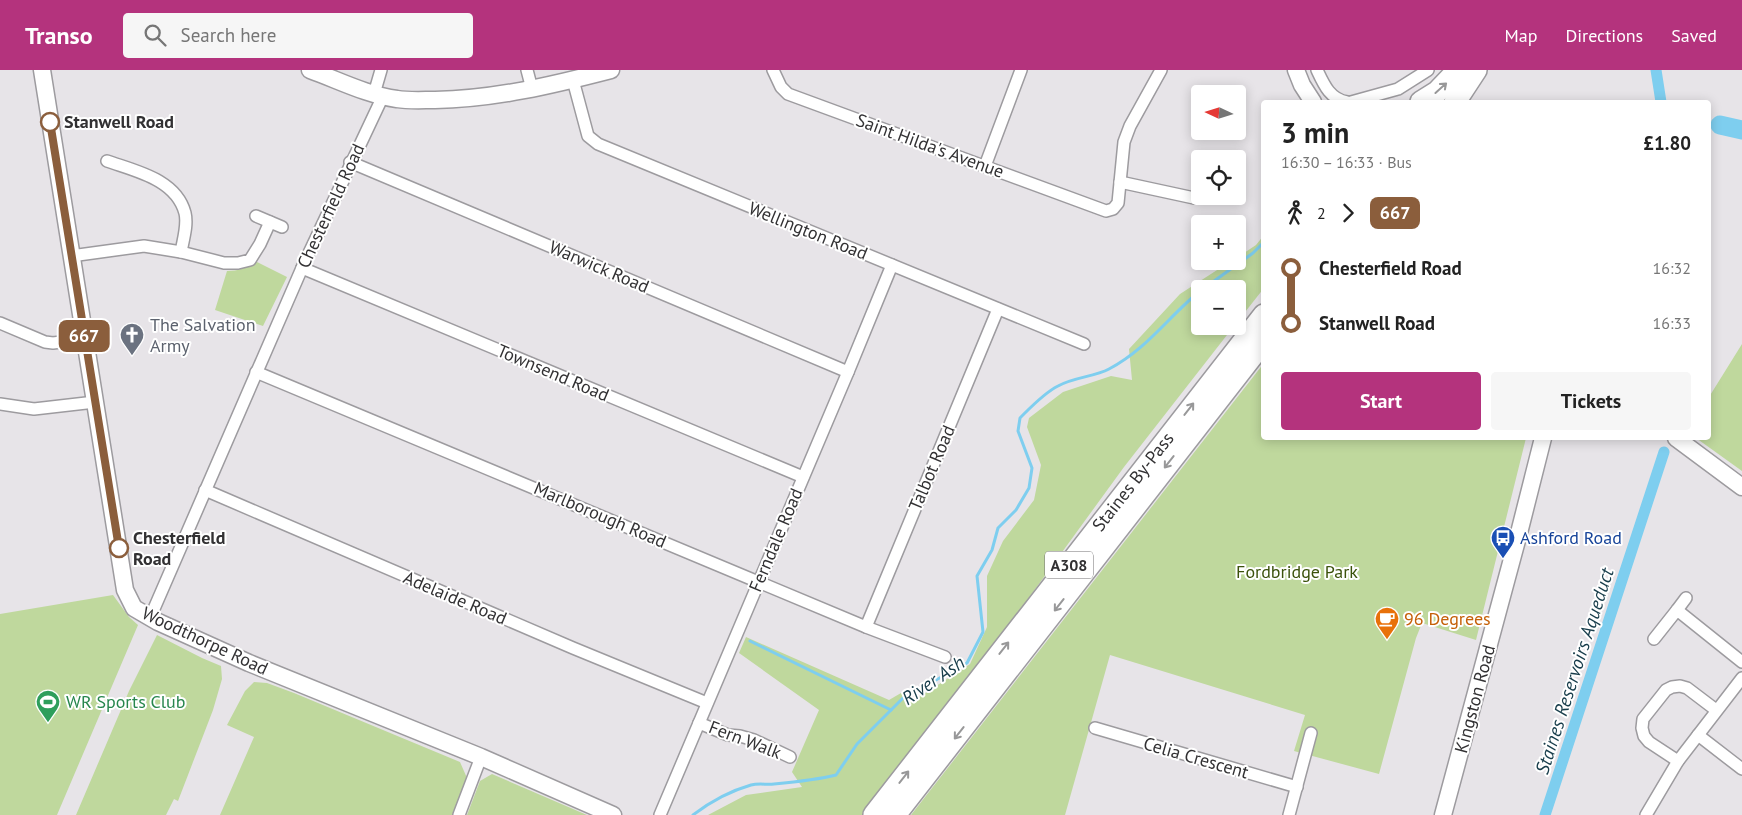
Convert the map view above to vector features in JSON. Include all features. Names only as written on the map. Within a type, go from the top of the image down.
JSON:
[{"type":"highway","points":[[1424,100],[1437,92],[1458,70]]},
{"type":"highway","points":[[1456,100],[1476,70]]},
{"type":"highway","name":"Staines By-Pass","points":[[874,815],[1261,319]]},
{"type":"highway","name":"Staines By-Pass","points":[[895,815],[1261,345]]},
{"type":"street","name":"Woodthorpe Road","points":[[42,70],[125,590],[134,608],[150,618],[249,663],[481,757],[613,815]]},
{"type":"street","points":[[310,70],[398,100],[486,97],[532,89],[612,70]]},
{"type":"street","name":"Chesterfield Road","points":[[150,618],[256,372],[379,95],[382,70]]},
{"type":"street","points":[[527,70],[532,89]]},
{"type":"street","name":"Saint Hilda's Avenue","points":[[773,70],[781,87],[788,94],[1098,209],[1106,211],[1113,209],[1118,203],[1120,182]]},
{"type":"street","points":[[984,166],[1021,70]]},
{"type":"street","points":[[1162,70],[1130,126],[1124,142],[1120,182],[1191,197]]},
{"type":"street","points":[[1296,70],[1302,85],[1312,100]]},
{"type":"street","points":[[1318,70],[1329,93],[1337,100]]},
{"type":"street","points":[[1359,100],[1398,89],[1428,70]]},
{"type":"street","name":"Wellington Road","points":[[573,80],[588,136],[598,144],[1084,344]]},
{"type":"street","points":[[107,160],[160,181],[176,195],[185,214],[185,231],[181,252]]},
{"type":"street","name":"Warwick Road","points":[[350,162],[848,372]]},
{"type":"street","points":[[256,216],[282,227]]},
{"type":"street","points":[[71,256],[144,246],[181,252],[224,263],[238,263],[250,260],[270,222]]},
{"type":"street","name":"Ferndale Road","points":[[660,815],[892,265]]},
{"type":"street","name":"Townsend Road","points":[[302,268],[803,477]]},
{"type":"street","name":"Talbot Road","points":[[866,627],[998,309]]},
{"type":"street","points":[[0,323],[45,342],[53,343],[85,339]]},
{"type":"street","name":"Marlborough Road","points":[[256,372],[866,627],[945,657]]},
{"type":"street","points":[[0,404],[34,409],[96,402]]},
{"type":"street","name":"Kingston Road","points":[[1443,815],[1517,542],[1542,440]]},
{"type":"street","points":[[1679,440],[1742,487]]},
{"type":"street","name":"Adelaide Road","points":[[205,490],[572,648],[707,703]]},
{"type":"street","points":[[1654,638],[1686,598]]},
{"type":"street","points":[[1677,610],[1742,662]]},
{"type":"street","points":[[1646,815],[1678,761],[1742,678]]},
{"type":"street","points":[[1678,761],[1649,742],[1644,736],[1642,728],[1649,712],[1666,690],[1680,686],[1687,688],[1716,710]]},
{"type":"street","name":"Fern Walk","points":[[699,723],[728,735],[754,740],[790,757]]},
{"type":"street","name":"Celia Crescent","points":[[1095,728],[1297,787]]},
{"type":"street","points":[[1289,815],[1311,733]]},
{"type":"street","points":[[1698,735],[1742,769]]},
{"type":"street","points":[[459,815],[481,757]]},
{"type":"green space","points":[[1261,239],[1261,292],[1246,311],[1246,280],[1202,280],[1217,270],[1246,270],[1246,252]]},
{"type":"green space","points":[[255,261],[287,277],[263,326],[215,310],[227,271],[242,269]]},
{"type":"green space","points":[[1191,287],[1191,335],[1227,335],[1124,467],[977,669],[862,815],[708,815],[746,795],[802,787],[792,772],[819,710],[739,653],[746,637],[889,700],[901,693],[913,701],[970,664],[987,627],[987,576],[1003,541],[1034,500],[1041,465],[1027,427],[1029,418],[1063,392],[1111,376],[1132,380],[1129,349],[1180,294]]},
{"type":"green space","points":[[1742,344],[1742,471],[1699,440],[1711,440],[1711,394]]},
{"type":"green space","name":"Fordbridge Park","points":[[1261,367],[1261,440],[1526,440],[1476,640],[1422,623],[1416,638],[1379,774],[1294,751],[1305,715],[1110,655],[1065,815],[911,815]]},
{"type":"green space","name":"WR Sports Club","points":[[113,595],[129,617],[138,625],[57,815],[0,815],[0,614]]},
{"type":"green space","points":[[157,635],[221,666],[222,679],[213,710],[178,801],[174,799],[166,815],[76,815],[129,691]]},
{"type":"green space","points":[[254,682],[267,683],[294,693],[460,762],[467,778],[452,815],[220,815],[254,737],[227,725],[245,691]]},
{"type":"green space","points":[[492,774],[587,815],[467,815],[480,781]]},
{"type":"waterway","name":"Staines Reservoirs Aqueduct","points":[[1656,70],[1661,100]]},
{"type":"waterway","name":"River Ash","points":[[1720,125],[1742,130]]},
{"type":"waterway","name":"River Ash","points":[[1216,280],[1261,245]]},
{"type":"waterway","name":"River Ash","points":[[693,815],[720,797],[751,785],[798,782],[836,775],[857,744],[903,698],[967,663],[983,632],[977,576],[992,550],[998,528],[1016,510],[1029,488],[1032,468],[1018,431],[1020,418],[1043,396],[1058,386],[1103,372],[1123,361],[1191,299]]},
{"type":"waterway","name":"Staines Reservoirs Aqueduct","points":[[1545,815],[1664,452]]},
{"type":"waterway","points":[[750,641],[891,710]]},
{"type":"bus line","name":"667","points":[[50,122],[119,548]]},
{"type":"place","name":"Stanwell Road","points":[[50,122]]},
{"type":"place","name":"The Salvation Army","points":[[132,356]]},
{"type":"place","name":"Chesterfield Road","points":[[119,548]]},
{"type":"place","name":"Ashford Road","points":[[1503,559]]},
{"type":"place","name":"96 Degrees","points":[[1387,640]]},
{"type":"place","name":"WR Sports Club","points":[[48,723]]}]
